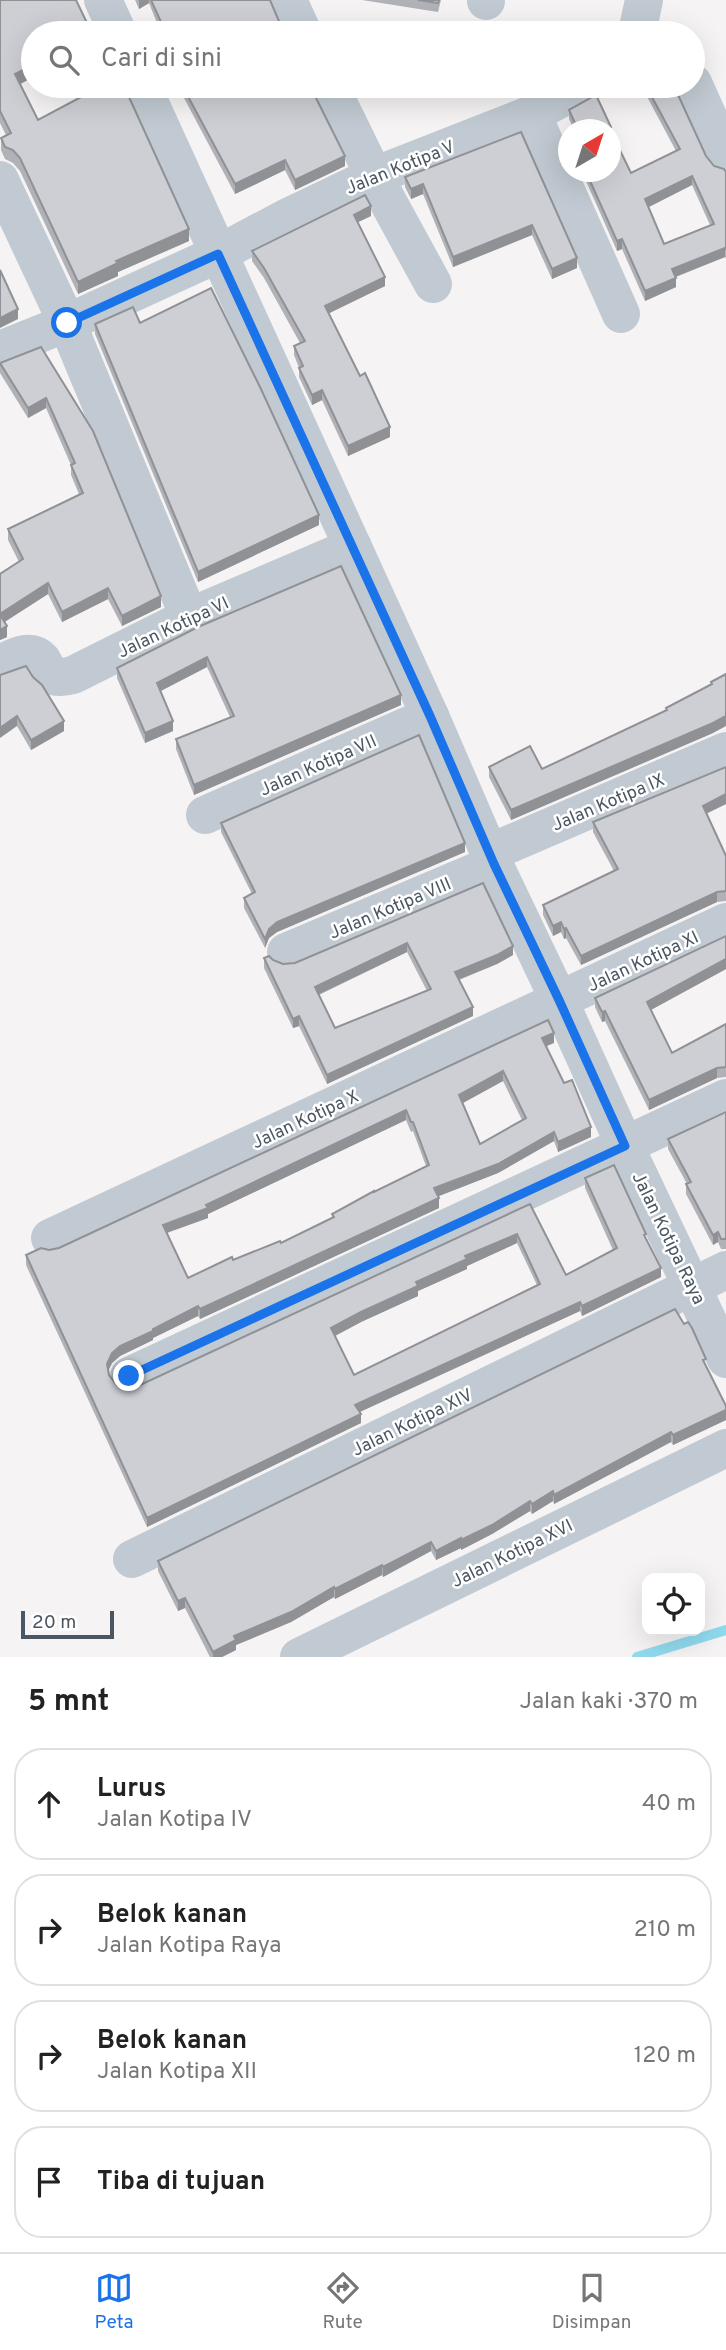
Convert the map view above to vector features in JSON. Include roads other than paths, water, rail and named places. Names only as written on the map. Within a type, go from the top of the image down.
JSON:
[{"type":"street","points":[[103,0],[113,21]]},
{"type":"street","points":[[288,0],[298,21]]},
{"type":"street","points":[[640,21],[644,0]]},
{"type":"street","name":"Jalan Kotipa Raya","points":[[147,98],[430,716],[491,859],[625,1146],[709,1278],[726,1359]]},
{"type":"street","points":[[336,98],[374,176],[433,284]]},
{"type":"street","name":"Jalan Kotipa V","points":[[0,350],[67,323],[218,254],[374,176],[532,114],[562,98]]},
{"type":"street","points":[[700,98],[726,157]]},
{"type":"street","points":[[532,114],[621,314]]},
{"type":"street","points":[[0,180],[67,323],[189,617]]},
{"type":"street","name":"Jalan Kotipa VI","points":[[0,664],[19,655],[33,655],[40,658],[56,677],[73,675],[189,617],[353,547]]},
{"type":"street","name":"Jalan Kotipa VII","points":[[205,815],[430,716]]},
{"type":"street","name":"Jalan Kotipa IX","points":[[491,859],[726,751]]},
{"type":"street","name":"Jalan Kotipa VIII","points":[[286,952],[491,859]]},
{"type":"street","name":"Jalan Kotipa XI","points":[[559,1000],[726,922]]},
{"type":"street","name":"Jalan Kotipa X","points":[[50,1238],[559,1000]]},
{"type":"street","points":[[129,1376],[726,1098]]},
{"type":"street","name":"Jalan Kotipa XIV","points":[[132,1559],[709,1278]]},
{"type":"street","name":"Jalan Kotipa XVI","points":[[299,1657],[726,1448]]},
{"type":"waterway","points":[[637,1657],[726,1630]]}]
